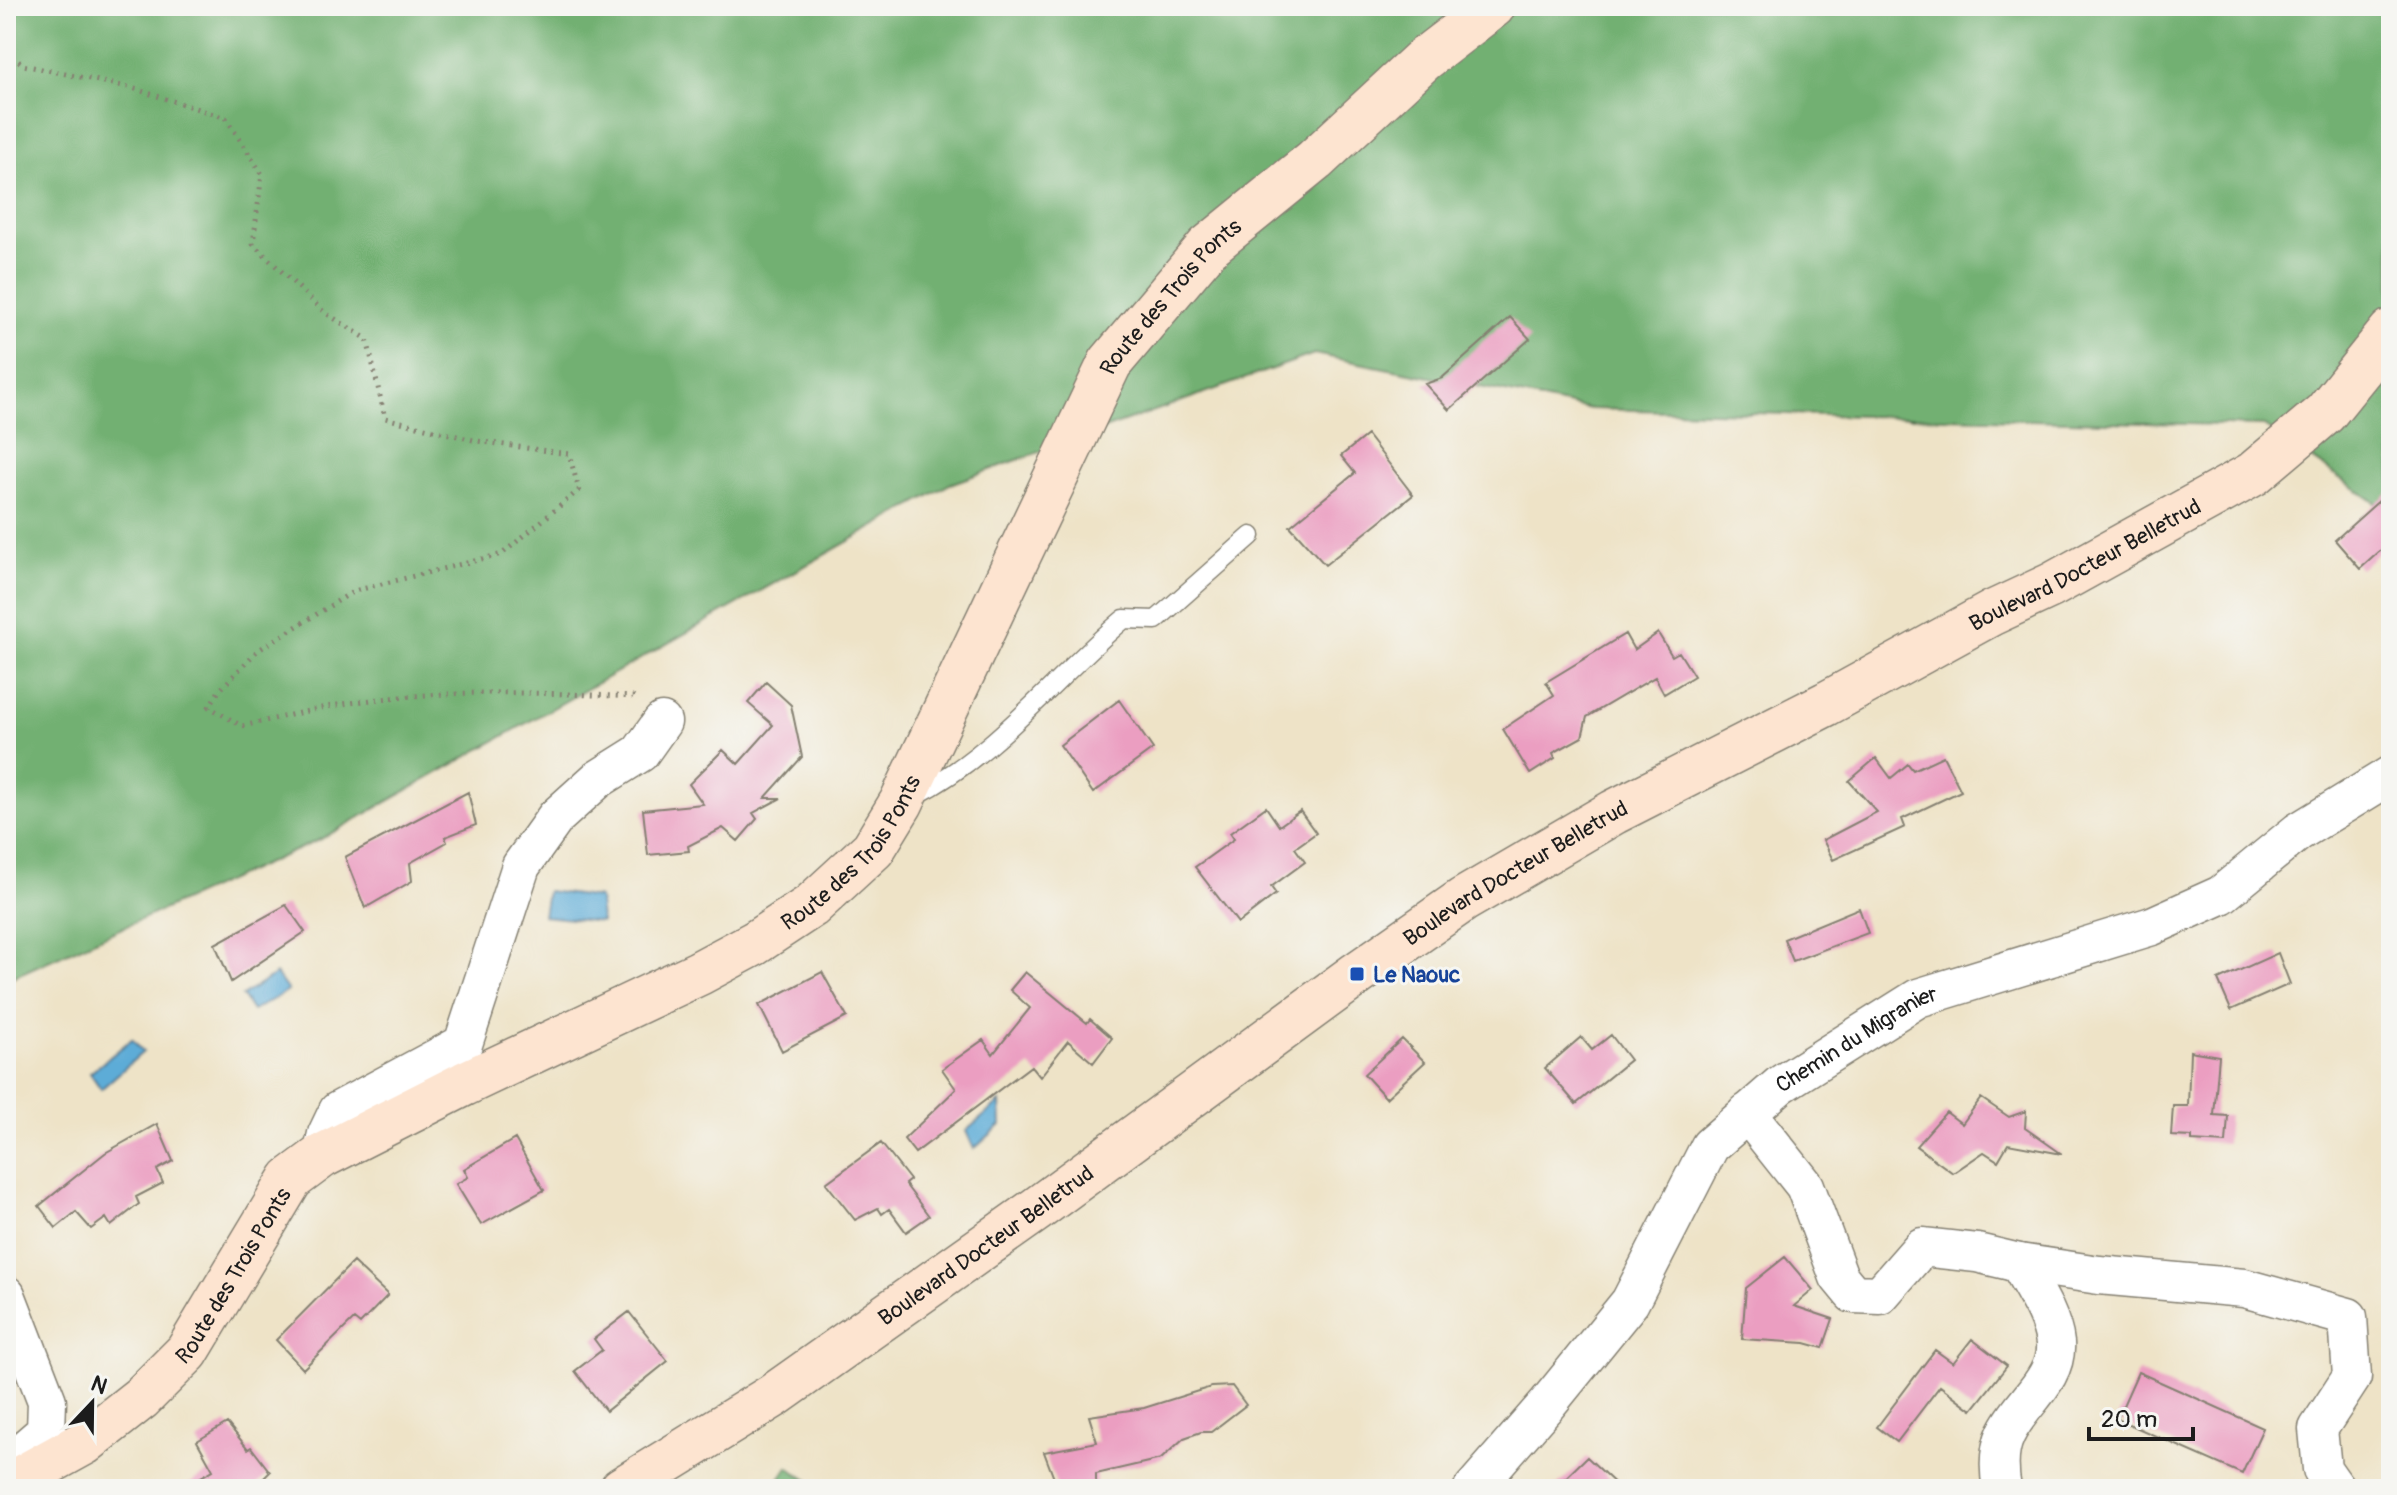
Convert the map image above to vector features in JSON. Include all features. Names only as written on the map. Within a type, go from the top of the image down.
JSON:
[{"type":"street","name":"Route des Trois Ponts","points":[[6,1485],[84,1443],[141,1398],[187,1352],[291,1179],[322,1156],[755,943],[811,906],[873,849],[901,803],[1110,363],[1208,247],[1315,160],[1423,60],[1493,6]]},
{"type":"street","name":"Boulevard Docteur Belletrud","points":[[622,1489],[773,1396],[1463,900],[1614,812],[1826,704],[1992,613],[2052,585],[2253,474],[2325,413],[2391,331]]},
{"type":"street","points":[[322,1156],[327,1134],[338,1111],[463,1044],[521,866],[556,817],[597,780],[640,753],[662,722]]},
{"type":"street","name":"Chemin du Migranier","points":[[1473,1489],[1630,1302],[1710,1146],[1780,1085],[1918,998],[2152,926],[2221,895],[2298,832],[2391,775]]},
{"type":"street","points":[[1747,1113],[1805,1186],[1839,1277],[1853,1294],[1880,1295],[1922,1247],[1977,1253],[2099,1275],[2244,1288],[2348,1317],[2352,1377],[2318,1429],[2322,1469],[2336,1489]]},
{"type":"street","points":[[2002,1489],[1999,1472],[2005,1435],[2051,1371],[2055,1343],[2044,1311],[2019,1263]]},
{"type":"street","points":[[6,1295],[47,1401],[46,1431],[9,1463],[6,1485]]},
{"type":"lane","points":[[901,803],[946,780],[993,742],[1097,641],[1124,619],[1156,620],[1251,536]]},
{"type":"path","points":[[6,51],[23,65],[132,88],[226,118],[262,174],[253,244],[324,312],[367,339],[385,418],[477,441],[569,454],[579,490],[502,554],[354,591],[257,651],[219,691],[209,707],[242,726],[350,703],[475,693],[565,693],[633,697],[662,722]]},
{"type":"green space","points":[[6,6],[2391,6],[2391,513],[2264,426],[1591,409],[1314,354],[950,484],[321,839],[6,980]]},
{"type":"green space","points":[[788,1467],[821,1489],[773,1489]]},
{"type":"water","points":[[547,891],[599,898],[601,922],[543,916]]},
{"type":"water","points":[[276,974],[288,991],[252,1011],[242,996]]},
{"type":"water","points":[[132,1039],[143,1052],[101,1089],[90,1073]]},
{"type":"water","points":[[1000,1102],[1001,1125],[974,1149],[966,1131]]},
{"type":"building","points":[[1510,317],[1530,339],[1449,410],[1425,384],[1442,378]]},
{"type":"building","points":[[1367,435],[1413,495],[1325,565],[1290,526],[1355,473],[1341,456]]},
{"type":"building","points":[[2391,490],[2391,541],[2360,569],[2335,540]]},
{"type":"building","points":[[1658,633],[1672,656],[1679,652],[1694,676],[1664,694],[1655,677],[1587,717],[1582,737],[1553,753],[1555,758],[1530,774],[1503,729],[1554,695],[1546,682],[1625,634],[1634,650]]},
{"type":"building","points":[[766,682],[791,705],[802,757],[765,798],[781,798],[753,813],[757,819],[738,841],[723,828],[688,846],[689,851],[648,855],[643,810],[703,804],[689,784],[723,750],[738,764],[773,725],[748,703]]},
{"type":"building","points":[[1119,700],[1153,749],[1093,793],[1060,745]]},
{"type":"building","points":[[1943,756],[1961,791],[1902,819],[1905,827],[1833,860],[1823,840],[1877,812],[1849,781],[1876,758],[1891,778],[1908,764],[1913,770]]},
{"type":"building","points":[[468,792],[476,825],[445,837],[447,842],[410,863],[412,881],[365,908],[345,857]]},
{"type":"building","points":[[1266,807],[1279,826],[1300,811],[1316,833],[1295,848],[1305,862],[1271,887],[1276,894],[1238,923],[1195,867],[1234,839],[1230,833]]},
{"type":"building","points":[[286,905],[305,932],[231,982],[215,944]]},
{"type":"building","points":[[1859,908],[1868,933],[1793,961],[1784,939]]},
{"type":"building","points":[[2278,953],[2290,984],[2231,1010],[2218,980]]},
{"type":"building","points":[[822,972],[847,1017],[782,1051],[759,1005]]},
{"type":"building","points":[[1025,972],[1087,1023],[1090,1019],[1112,1038],[1093,1063],[1068,1041],[1040,1077],[1031,1066],[915,1153],[904,1139],[956,1089],[942,1069],[983,1040],[993,1054],[1030,1008],[1010,990]]},
{"type":"building","points":[[1611,1035],[1630,1060],[1576,1104],[1545,1068],[1581,1037],[1592,1050]]},
{"type":"building","points":[[1402,1039],[1425,1062],[1386,1098],[1364,1074]]},
{"type":"building","points":[[2190,1051],[2219,1056],[2214,1115],[2228,1116],[2226,1143],[2171,1136],[2173,1106],[2188,1106]]},
{"type":"building","points":[[1981,1098],[2009,1117],[2026,1111],[2025,1128],[2062,1154],[2008,1144],[1998,1161],[1984,1152],[1953,1173],[1916,1146],[1946,1112],[1962,1124]]},
{"type":"building","points":[[157,1124],[173,1161],[157,1170],[163,1183],[136,1197],[139,1204],[111,1226],[106,1218],[91,1229],[76,1212],[56,1228],[39,1206],[105,1153]]},
{"type":"building","points":[[515,1139],[544,1190],[481,1225],[456,1184],[468,1177],[464,1169]]},
{"type":"building","points":[[881,1143],[910,1180],[905,1184],[929,1216],[906,1232],[889,1209],[882,1214],[878,1208],[855,1220],[826,1183]]},
{"type":"building","points":[[1785,1257],[1813,1290],[1794,1306],[1833,1319],[1823,1348],[1805,1343],[1742,1339],[1746,1288]]},
{"type":"building","points":[[353,1262],[388,1295],[360,1324],[354,1319],[303,1369],[276,1340]]},
{"type":"building","points":[[629,1312],[668,1361],[606,1411],[575,1371],[602,1350],[594,1339]]},
{"type":"building","points":[[1972,1339],[2007,1366],[1972,1410],[1940,1386],[1897,1442],[1877,1427],[1935,1350],[1953,1363]]},
{"type":"building","points":[[2138,1372],[2263,1428],[2242,1474],[2117,1419]]},
{"type":"building","points":[[1232,1386],[1246,1405],[1211,1432],[1184,1438],[1161,1459],[1096,1474],[1096,1489],[1058,1489],[1044,1452],[1097,1442],[1089,1416],[1144,1408],[1211,1387]]},
{"type":"building","points":[[227,1423],[270,1472],[253,1489],[180,1489],[213,1470],[197,1441]]},
{"type":"building","points":[[1587,1457],[1621,1489],[1554,1489]]},
{"type":"place","name":"Le Naouc","points":[[1357,974]]}]
